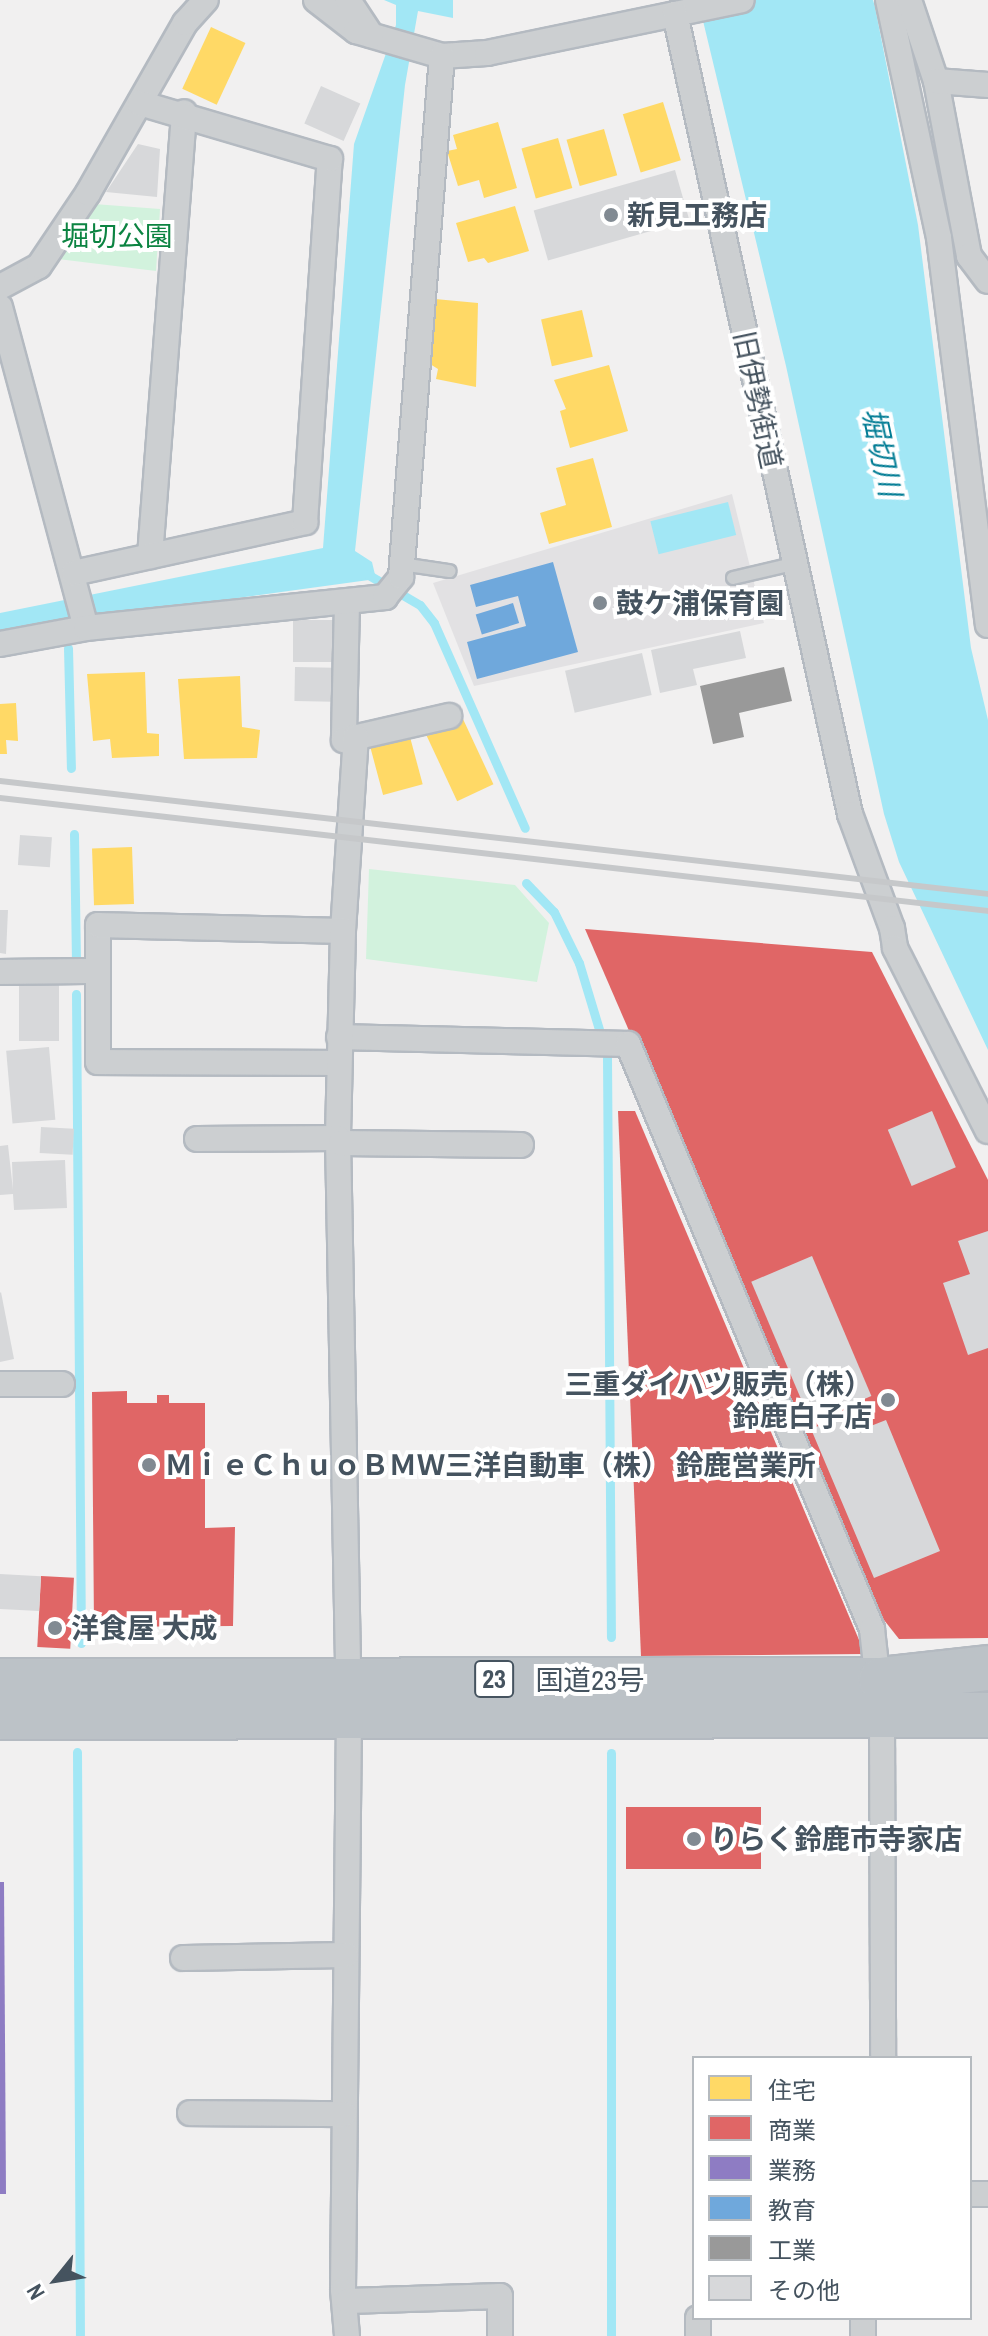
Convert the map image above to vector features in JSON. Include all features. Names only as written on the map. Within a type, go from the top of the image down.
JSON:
[{"type":"highway","name":"国道23号","points":[[882,1700],[988,1668]]},
{"type":"highway","name":"国道23号","points":[[0,1681],[347,1698],[882,1700],[988,1715]]},
{"type":"highway","name":"国道23号","points":[[0,1717],[347,1698]]},
{"type":"street","points":[[0,287],[39,266],[140,103],[185,23],[206,0]]},
{"type":"street","points":[[316,0],[356,31],[436,55],[487,53],[742,0]]},
{"type":"street","points":[[348,0],[378,37]]},
{"type":"street","points":[[888,0],[939,238],[988,625]]},
{"type":"street","points":[[909,0],[936,81],[969,256],[988,281]]},
{"type":"street","name":"旧伊勢街道","points":[[675,14],[850,814],[892,928],[895,948],[988,1131]]},
{"type":"street","points":[[0,644],[86,628],[292,604],[347,603],[385,597],[401,570],[436,55]]},
{"type":"street","points":[[936,81],[988,85]]},
{"type":"street","points":[[76,580],[150,556],[305,522],[330,159],[184,112],[140,103]]},
{"type":"street","points":[[150,556],[184,112]]},
{"type":"street","points":[[0,307],[76,580],[86,628]]},
{"type":"street","points":[[347,603],[344,740],[449,716]]},
{"type":"street","points":[[347,2336],[348,2301],[343,2290],[347,1698],[338,1063],[345,874],[356,737]]},
{"type":"street","points":[[338,1063],[98,1062],[98,925],[343,931]]},
{"type":"street","points":[[0,972],[97,971]]},
{"type":"street","points":[[339,1037],[617,1041],[628,1044],[866,1614],[882,1700],[883,2056]]},
{"type":"street","points":[[197,1139],[521,1145]]},
{"type":"street","points":[[0,1384],[62,1384]]},
{"type":"street","points":[[183,1958],[346,1955]]},
{"type":"street","points":[[190,2113],[344,2114]]},
{"type":"street","points":[[348,2301],[500,2296],[500,2336]]},
{"type":"lane","points":[[733,578],[793,564]]},
{"type":"lane","points":[[401,570],[449,571]]},
{"type":"shaded area","name":"鼓ケ浦保育園","points":[[732,494],[764,623],[474,686],[433,583]]},
{"type":"green space","name":"堀切公園","points":[[94,204],[160,209],[156,271],[58,259]]},
{"type":"green space","points":[[369,869],[515,885],[549,923],[537,982],[366,959]]},
{"type":"water","points":[[384,0],[453,0],[453,18],[418,11],[405,85],[355,551],[372,562],[376,579],[0,631],[0,613],[323,548],[354,144],[396,25],[396,5]]},
{"type":"water","name":"堀切川","points":[[698,0],[873,0],[875,7],[918,225],[971,648],[988,720],[988,1050],[899,862],[884,814],[786,366]]},
{"type":"water","points":[[728,502],[736,535],[659,554],[650,521]]},
{"type":"building: 住宅","points":[[211,27],[245,43],[217,105],[182,89]]},
{"type":"building: 住宅","points":[[663,102],[681,160],[641,173],[623,114]]},
{"type":"building: 住宅","points":[[498,122],[517,188],[484,198],[479,180],[458,186],[447,151],[457,149],[453,135]]},
{"type":"building: 住宅","points":[[604,129],[617,175],[580,186],[567,140]]},
{"type":"building: 住宅","points":[[558,138],[572,188],[536,198],[521,148]]},
{"type":"building: 住宅","points":[[515,206],[529,251],[488,263],[484,258],[468,262],[456,223]]},
{"type":"building: 住宅","points":[[435,299],[478,303],[476,387],[436,379],[438,369],[430,364]]},
{"type":"building: 住宅","points":[[582,310],[593,357],[552,366],[541,319]]},
{"type":"building: 住宅","points":[[609,365],[628,431],[570,448],[560,411],[566,409],[554,380]]},
{"type":"building: 住宅","points":[[593,458],[612,527],[549,544],[540,513],[566,505],[556,468]]},
{"type":"building: 住宅","points":[[145,672],[147,733],[159,734],[159,756],[112,758],[110,739],[93,741],[87,674]]},
{"type":"building: 住宅","points":[[240,676],[242,727],[260,730],[257,758],[184,759],[178,679]]},
{"type":"building: 住宅","points":[[16,703],[18,741],[6,740],[7,754],[0,754],[0,704]]},
{"type":"building: 住宅","points":[[463,719],[493,784],[457,801],[427,736]]},
{"type":"building: 住宅","points":[[410,737],[423,784],[383,795],[370,748]]},
{"type":"building: 住宅","points":[[132,847],[134,904],[94,905],[92,848]]},
{"type":"building: 商業","name":"三重ダイハツ販売（株） 鈴鹿白子店","points":[[585,929],[872,952],[988,1180],[988,1638],[899,1639],[884,1620]]},
{"type":"building: 商業","points":[[618,1111],[635,1111],[865,1654],[641,1656]]},
{"type":"building: 商業","name":"ＭｉｅＣｈｕｏＢＭＷ三洋自動車（株） 鈴鹿営業所","points":[[127,1391],[127,1403],[157,1403],[157,1395],[169,1395],[169,1403],[205,1403],[205,1528],[235,1527],[233,1626],[94,1627],[92,1392]]},
{"type":"building: 商業","name":"洋食屋 大成","points":[[41,1576],[74,1578],[70,1649],[37,1647]]},
{"type":"building: 商業","name":"りらく鈴鹿市寺家店","points":[[626,1807],[761,1807],[761,1869],[626,1869]]},
{"type":"building: 業務","points":[[0,1882],[4,1882],[6,2194],[0,2194]]},
{"type":"building: 教育","points":[[553,562],[578,652],[477,679],[467,642],[526,626],[518,596],[476,607],[470,585]]},
{"type":"building: 教育","points":[[513,603],[519,623],[482,634],[476,614]]},
{"type":"building: 工業","points":[[784,667],[792,701],[739,713],[744,737],[713,744],[700,686]]},
{"type":"building: その他","points":[[321,86],[360,103],[344,141],[304,123]]},
{"type":"building: その他","points":[[138,144],[160,149],[157,197],[106,192]]},
{"type":"building: その他","name":"新見工務店","points":[[675,170],[689,220],[548,261],[534,211]]},
{"type":"building: その他","points":[[293,620],[335,620],[335,662],[293,662]]},
{"type":"building: その他","points":[[740,631],[746,658],[693,669],[697,685],[660,693],[651,650]]},
{"type":"building: その他","points":[[642,653],[652,695],[575,713],[565,671]]},
{"type":"building: その他","points":[[295,667],[334,668],[333,702],[294,701]]},
{"type":"building: その他","points":[[20,835],[52,837],[50,867],[18,865]]},
{"type":"building: その他","points":[[0,910],[8,910],[6,954],[0,953]]},
{"type":"building: その他","points":[[19,985],[59,985],[59,1041],[19,1041]]},
{"type":"building: その他","points":[[49,1047],[55,1120],[13,1123],[6,1051]]},
{"type":"building: その他","points":[[932,1111],[956,1167],[912,1186],[888,1130]]},
{"type":"building: その他","points":[[41,1127],[74,1129],[73,1155],[40,1153]]},
{"type":"building: その他","points":[[8,1145],[13,1190],[12,1162],[65,1160],[67,1208],[14,1210],[13,1194],[0,1195],[0,1146]]},
{"type":"building: その他","points":[[988,1231],[988,1348],[968,1355],[943,1283],[970,1274],[958,1241]]},
{"type":"building: その他","points":[[812,1256],[871,1396],[811,1422],[751,1282]]},
{"type":"building: その他","points":[[0,1293],[14,1359],[0,1362]]},
{"type":"building: その他","points":[[846,1415],[853,1433],[886,1420],[940,1551],[874,1578],[811,1429]]},
{"type":"building: その他","points":[[0,1574],[41,1576],[39,1611],[0,1609]]},
{"type":"waterway","points":[[367,574],[420,605],[434,623],[525,828]]},
{"type":"waterway","points":[[68,648],[71,768]]},
{"type":"waterway","points":[[74,834],[76,967]]},
{"type":"waterway","points":[[526,883],[554,912],[579,963],[607,1056],[611,1637]]},
{"type":"waterway","points":[[76,994],[81,1643]]},
{"type":"waterway","points":[[77,1752],[80,2336]]},
{"type":"waterway","points":[[611,1753],[611,2336]]},
{"type":"railway","points":[[0,781],[988,894]]},
{"type":"railway","points":[[0,798],[988,911]]},
{"type":"place","name":"新見工務店","points":[[611,215]]},
{"type":"place","name":"鼓ケ浦保育園","points":[[600,603]]},
{"type":"place","name":"三重ダイハツ販売（株） 鈴鹿白子店","points":[[888,1400]]},
{"type":"place","name":"ＭｉｅＣｈｕｏＢＭＷ三洋自動車（株） 鈴鹿営業所","points":[[149,1465]]},
{"type":"place","name":"洋食屋 大成","points":[[55,1628]]},
{"type":"place","name":"りらく鈴鹿市寺家店","points":[[694,1839]]}]
